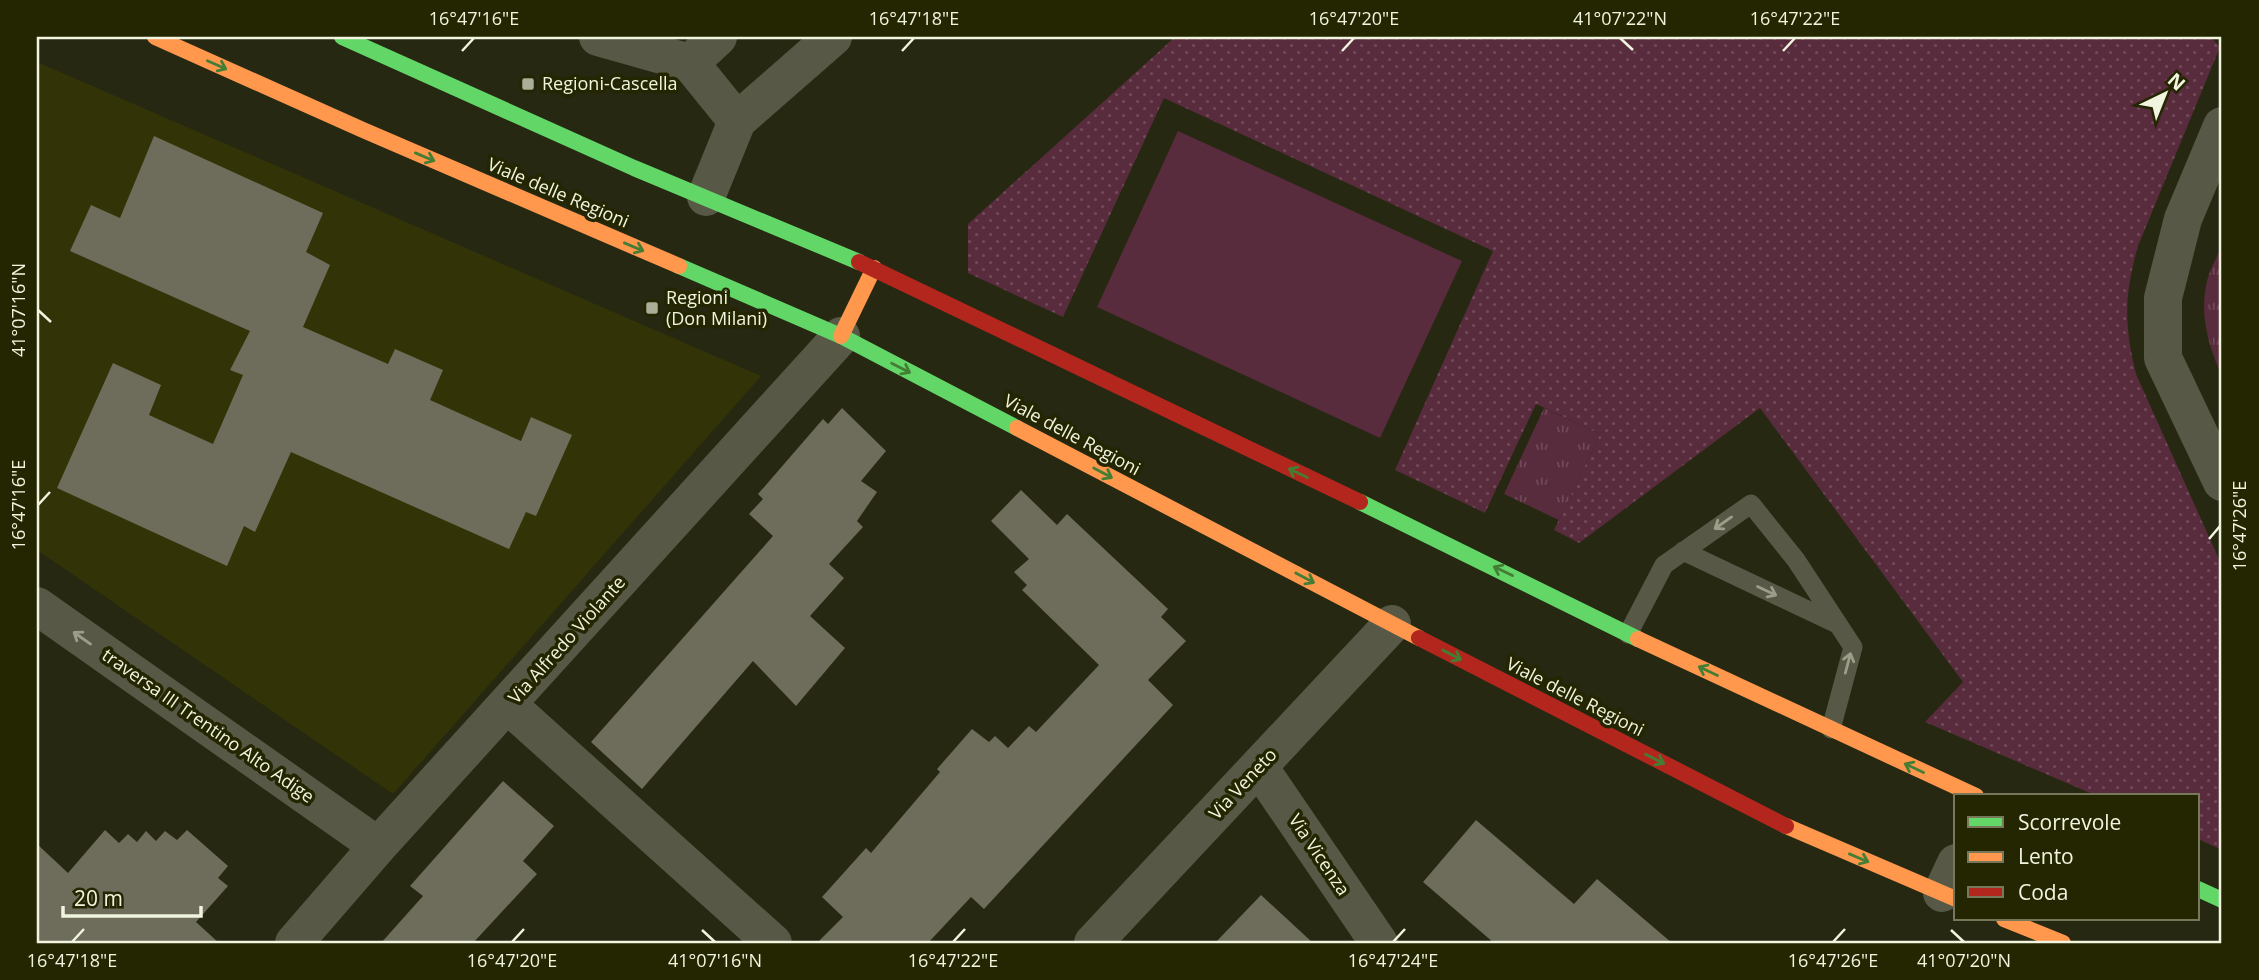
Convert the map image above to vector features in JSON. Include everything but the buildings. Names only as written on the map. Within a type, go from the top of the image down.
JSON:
[{"type":"street","name":"Viale delle Regioni","points":[[155,37],[363,130],[841,336],[1392,624],[1801,833],[1952,885]]},
{"type":"street","points":[[342,37],[634,168],[874,268],[1629,634],[1972,794]]},
{"type":"street","points":[[598,37],[690,63],[737,121]]},
{"type":"street","points":[[690,63],[718,37]]},
{"type":"street","points":[[706,197],[737,121],[833,37]]},
{"type":"street","points":[[2222,126],[2183,219],[2163,298],[2163,358],[2222,482]]},
{"type":"street","points":[[841,336],[874,268]]},
{"type":"street","name":"Via Alfredo Violante","points":[[293,943],[841,336]]},
{"type":"street","name":"traversa III Trentino Alto Adige","points":[[37,606],[378,846]]},
{"type":"street","name":"Via Veneto","points":[[1093,943],[1392,624]]},
{"type":"street","points":[[508,705],[773,943]]},
{"type":"street","name":"Via Vicenza","points":[[1259,767],[1379,943]]},
{"type":"street","points":[[2200,891],[2222,900]]},
{"type":"street","points":[[2016,921],[2063,943]]},
{"type":"lane","points":[[1629,634],[1664,565],[1751,504],[1797,560],[1853,647],[1831,729]]},
{"type":"lane","points":[[1683,551],[1837,624]]},
{"type":"shaded area","points":[[37,62],[761,376],[393,794],[37,550]]},
{"type":"green space","points":[[1175,37],[2211,37],[2220,47],[2138,246],[2130,280],[2127,310],[2129,340],[2136,374],[2222,566],[2222,850],[2200,840],[2200,794],[2092,794],[1925,722],[1963,682],[1760,408],[1579,543],[1554,530],[1600,434],[1536,404],[1485,513],[1395,470],[1493,251],[1164,98],[1063,317],[968,273],[968,224]]},
{"type":"green space","points":[[1178,131],[1462,261],[1380,438],[1097,307]]},
{"type":"green space","points":[[2222,245],[2222,376],[2210,343],[2204,298],[2207,281]]},
{"type":"green space","points":[[1544,408],[1600,434],[1559,520],[1504,494]]},
{"type":"traffic: fast","points":[[342,37],[634,168],[859,262]]},
{"type":"traffic: fast","points":[[679,266],[841,336],[1017,428]]},
{"type":"traffic: fast","points":[[1360,502],[1638,639]]},
{"type":"traffic: fast","points":[[2200,890],[2222,900]]},
{"type":"traffic: slow","points":[[155,37],[679,266]]},
{"type":"traffic: slow","points":[[841,336],[874,268]]},
{"type":"traffic: slow","points":[[1017,428],[1419,638]]},
{"type":"traffic: slow","points":[[1638,639],[1972,794]]},
{"type":"traffic: slow","points":[[1786,826],[1954,898]]},
{"type":"traffic: slow","points":[[2006,920],[2063,943]]},
{"type":"traffic: jam","points":[[859,262],[1360,502]]},
{"type":"traffic: jam","points":[[1419,638],[1786,826]]},
{"type":"place","name":"Regioni-Cascella","points":[[528,84]]},
{"type":"place","name":"Regioni (Don Milani)","points":[[652,308]]}]
